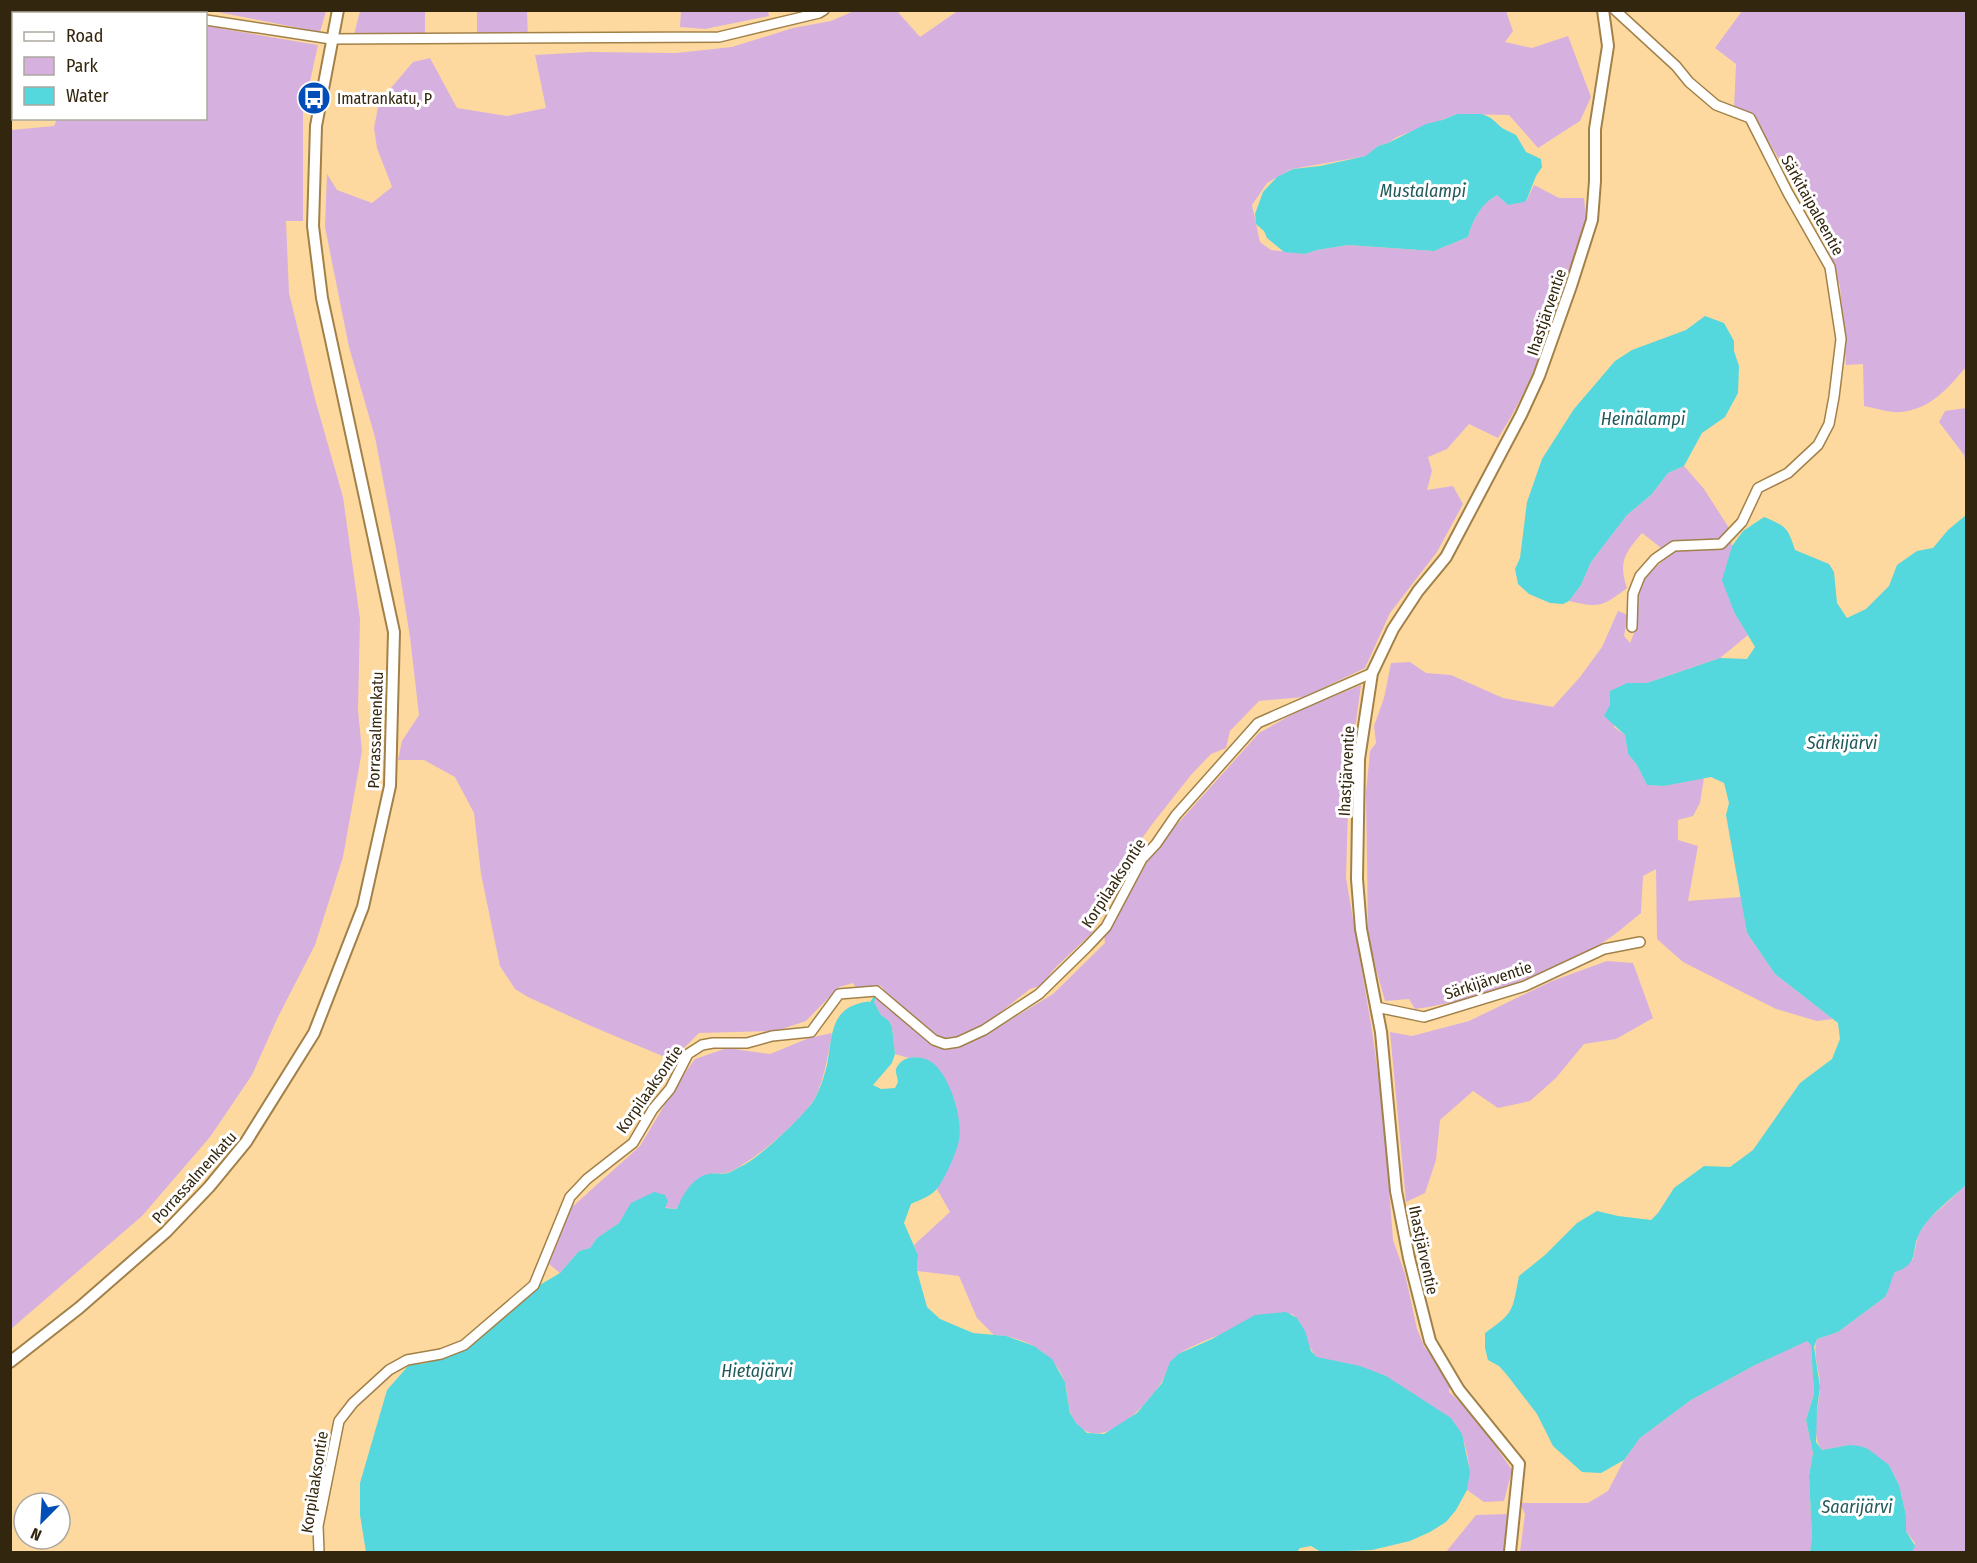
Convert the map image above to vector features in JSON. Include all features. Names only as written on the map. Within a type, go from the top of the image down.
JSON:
[{"type":"street","name":"Porrassalmenkatu","points":[[10,1362],[79,1308],[166,1232],[209,1187],[246,1142],[314,1033],[363,907],[390,786],[394,632],[322,298],[313,226],[316,126],[338,10]]},
{"type":"street","points":[[207,20],[331,39],[719,38],[819,14],[824,10]]},
{"type":"street","name":"Ihastjärventie","points":[[1510,1552],[1518,1464],[1459,1390],[1430,1341],[1409,1258],[1396,1191],[1381,1032],[1361,929],[1357,879],[1359,759],[1372,673],[1393,629],[1418,591],[1446,556],[1521,415],[1554,337],[1592,220],[1595,129],[1608,46],[1603,10]]},
{"type":"street","name":"Särkitaipaleentie","points":[[1615,10],[1716,105],[1750,118],[1788,193],[1830,267],[1840,339],[1829,424],[1818,445],[1788,473],[1758,488],[1742,522],[1721,544],[1674,546],[1655,559],[1640,576],[1632,594],[1632,627]]},
{"type":"street","name":"Korpilaaksontie","points":[[319,1552],[318,1526],[339,1421],[353,1402],[389,1370],[407,1360],[441,1354],[464,1345],[534,1285],[570,1197],[587,1179],[633,1143],[653,1109],[670,1089],[688,1054],[702,1045],[713,1043],[747,1043],[772,1036],[811,1032],[840,994],[876,991],[934,1040],[945,1044],[972,1037],[1039,994],[1106,927],[1142,859],[1156,844],[1176,815],[1258,723],[1372,673]]},
{"type":"street","name":"Särkijärventie","points":[[1376,1007],[1424,1017],[1525,986],[1604,949],[1640,942]]},
{"type":"green space","points":[[959,10],[1506,11],[1513,31],[1505,42],[1532,48],[1568,36],[1591,97],[1580,121],[1538,148],[1509,115],[1457,114],[1397,137],[1378,146],[1367,156],[1292,169],[1267,183],[1252,205],[1260,242],[1271,250],[1305,254],[1348,245],[1434,251],[1468,237],[1478,213],[1497,195],[1508,205],[1527,200],[1534,185],[1559,198],[1584,198],[1586,219],[1549,332],[1527,386],[1498,438],[1469,424],[1447,449],[1428,457],[1432,471],[1427,490],[1453,486],[1463,504],[1437,552],[1390,613],[1365,668],[1304,697],[1259,701],[1230,731],[1226,748],[1211,754],[1153,823],[1133,851],[1112,897],[1091,934],[1056,967],[1040,986],[1030,989],[969,1034],[949,1039],[936,1038],[902,1012],[881,986],[856,988],[853,983],[839,987],[806,1021],[776,1031],[699,1033],[672,1060],[591,1026],[515,989],[500,966],[481,874],[474,813],[455,777],[424,760],[398,760],[402,741],[419,715],[410,637],[375,437],[349,347],[325,227],[327,174],[337,190],[372,203],[392,187],[377,148],[374,128],[379,102],[413,62],[430,58],[457,108],[507,116],[546,108],[535,55],[589,52],[676,53],[732,47],[793,28],[831,21],[854,11],[897,11],[920,37]]},
{"type":"green space","points":[[212,11],[326,11],[320,32]]},
{"type":"green space","points":[[360,11],[425,11],[425,39],[353,39]]},
{"type":"green space","points":[[477,11],[527,11],[528,38],[477,38]]},
{"type":"green space","points":[[681,11],[768,11],[769,16],[705,29],[680,27]]},
{"type":"green space","points":[[1742,11],[1966,11],[1966,367],[1945,390],[1921,407],[1897,412],[1864,406],[1863,364],[1846,365],[1840,286],[1821,230],[1752,114],[1734,109],[1736,64],[1715,48]]},
{"type":"green space","points":[[207,26],[318,45],[303,113],[303,221],[286,221],[289,293],[315,399],[343,497],[360,619],[358,710],[362,751],[343,857],[315,945],[277,1019],[252,1075],[210,1137],[142,1216],[11,1329],[11,130],[54,126],[57,120],[207,120]]},
{"type":"green space","points":[[1966,408],[1966,466],[1964,455],[1939,422],[1945,411]]},
{"type":"green space","points":[[1684,466],[1704,489],[1729,528],[1732,546],[1723,580],[1734,612],[1748,635],[1720,658],[1647,683],[1627,683],[1614,727],[1625,735],[1628,754],[1637,765],[1647,785],[1664,786],[1704,778],[1700,803],[1693,816],[1678,820],[1678,840],[1698,846],[1688,901],[1741,897],[1747,933],[1775,974],[1833,1019],[1817,1021],[1776,1009],[1683,962],[1657,939],[1656,869],[1643,876],[1641,913],[1600,944],[1557,966],[1486,993],[1438,1005],[1415,1009],[1409,999],[1385,1001],[1369,944],[1366,793],[1370,751],[1376,743],[1374,726],[1384,698],[1391,663],[1410,662],[1426,673],[1451,675],[1503,698],[1553,707],[1580,677],[1602,647],[1618,611],[1628,615],[1624,636],[1630,643],[1637,626],[1636,592],[1647,575],[1664,560],[1660,547],[1642,533],[1627,552],[1623,564],[1627,588],[1612,599],[1600,604],[1588,605],[1569,601],[1581,585],[1591,562],[1627,515],[1651,495],[1668,473]]},
{"type":"green space","points":[[1361,685],[1349,773],[1346,878],[1372,1030],[1383,1111],[1393,1240],[1405,1274],[1417,1329],[1424,1346],[1450,1382],[1449,1392],[1474,1415],[1512,1470],[1504,1501],[1484,1502],[1467,1490],[1469,1471],[1467,1452],[1461,1435],[1451,1418],[1317,1357],[1300,1324],[1292,1314],[1220,1335],[1180,1353],[1173,1359],[1163,1379],[1145,1404],[1122,1424],[1110,1431],[1097,1433],[1086,1431],[1075,1422],[1061,1372],[1046,1355],[1027,1343],[994,1335],[977,1318],[959,1276],[917,1271],[918,1255],[914,1245],[950,1212],[937,1189],[959,1140],[919,1057],[909,1058],[895,1054],[892,1027],[889,1021],[881,1015],[874,1002],[876,998],[947,1047],[982,1037],[1053,994],[1105,943],[1104,935],[1155,849],[1259,733],[1298,711]]},
{"type":"green space","points":[[1607,961],[1633,963],[1653,1018],[1616,1039],[1584,1044],[1556,1078],[1530,1101],[1498,1108],[1473,1091],[1440,1120],[1436,1160],[1425,1193],[1406,1202],[1390,1032],[1412,1036],[1469,1021],[1552,981]]},
{"type":"green space","points":[[832,1033],[824,1073],[816,1096],[801,1116],[764,1150],[729,1172],[709,1174],[697,1181],[685,1194],[677,1209],[632,1203],[619,1223],[597,1238],[590,1248],[579,1251],[560,1273],[549,1264],[571,1208],[640,1146],[677,1084],[695,1059],[727,1048],[770,1054],[809,1038]]},
{"type":"green space","points":[[1966,1185],[1966,1552],[1912,1552],[1915,1543],[1906,1531],[1906,1515],[1899,1485],[1889,1465],[1849,1445],[1822,1450],[1818,1443],[1816,1427],[1820,1385],[1816,1345],[1817,1339],[1838,1332],[1885,1297],[1895,1273],[1913,1259],[1918,1235],[1928,1220]]},
{"type":"green space","points":[[1807,1340],[1811,1345],[1814,1394],[1806,1420],[1813,1453],[1809,1476],[1812,1537],[1810,1552],[1520,1552],[1525,1514],[1520,1503],[1588,1503],[1608,1491],[1624,1460],[1640,1438],[1691,1400]]},
{"type":"green space","points":[[1510,1514],[1504,1552],[1446,1552],[1476,1515]]},
{"type":"water","name":"Mustalampi","points":[[1457,114],[1482,114],[1491,118],[1502,128],[1516,135],[1526,152],[1541,159],[1542,167],[1524,202],[1508,205],[1497,195],[1478,213],[1468,237],[1434,251],[1348,245],[1305,254],[1284,252],[1267,238],[1264,231],[1256,224],[1255,214],[1263,192],[1277,177],[1293,169],[1366,156],[1378,146],[1426,124]]},
{"type":"water","name":"Heinälampi","points":[[1705,316],[1724,323],[1734,341],[1734,351],[1739,366],[1738,393],[1725,417],[1702,433],[1684,466],[1668,473],[1651,495],[1627,515],[1591,562],[1581,585],[1569,601],[1563,604],[1550,603],[1529,594],[1518,584],[1515,569],[1520,558],[1527,502],[1542,459],[1574,409],[1615,361],[1632,350],[1686,330]]},
{"type":"water","name":"Särkijärvi","points":[[1966,515],[1966,1185],[1935,1212],[1925,1225],[1917,1238],[1912,1260],[1903,1269],[1895,1272],[1885,1297],[1838,1332],[1817,1339],[1814,1347],[1820,1387],[1816,1442],[1822,1450],[1849,1445],[1860,1446],[1868,1449],[1889,1465],[1899,1485],[1906,1515],[1906,1531],[1915,1546],[1912,1552],[1810,1552],[1812,1537],[1809,1476],[1813,1453],[1806,1420],[1814,1394],[1811,1345],[1807,1341],[1755,1365],[1691,1400],[1640,1438],[1624,1460],[1601,1473],[1582,1472],[1553,1446],[1537,1414],[1499,1366],[1488,1360],[1485,1333],[1511,1310],[1519,1276],[1545,1255],[1577,1223],[1597,1211],[1651,1220],[1674,1188],[1704,1166],[1730,1167],[1753,1150],[1800,1083],[1832,1059],[1840,1039],[1838,1023],[1775,974],[1747,933],[1726,815],[1729,803],[1724,783],[1711,777],[1664,786],[1647,785],[1637,765],[1628,754],[1625,735],[1604,716],[1610,705],[1610,691],[1627,683],[1647,683],[1720,658],[1747,659],[1755,647],[1734,612],[1722,580],[1732,546],[1743,531],[1764,517],[1785,529],[1795,550],[1829,564],[1834,572],[1837,603],[1847,618],[1866,609],[1889,586],[1897,565],[1917,551],[1933,548],[1948,530]]},
{"type":"water","name":"Hietajärvi","points":[[875,995],[881,1000],[876,998],[874,1002],[881,1015],[889,1021],[892,1027],[895,1054],[892,1063],[873,1085],[881,1089],[895,1088],[898,1082],[896,1069],[899,1064],[907,1058],[923,1058],[933,1063],[945,1078],[957,1110],[959,1140],[949,1167],[935,1191],[911,1204],[904,1223],[918,1255],[917,1271],[927,1307],[940,1319],[973,1333],[1006,1336],[1034,1346],[1052,1359],[1065,1382],[1070,1413],[1076,1423],[1087,1433],[1104,1434],[1137,1413],[1162,1383],[1170,1362],[1178,1354],[1212,1339],[1255,1315],[1286,1312],[1297,1318],[1305,1331],[1311,1351],[1317,1357],[1360,1366],[1386,1376],[1451,1418],[1462,1434],[1470,1472],[1467,1490],[1446,1522],[1410,1541],[1372,1550],[1321,1552],[1311,1546],[1300,1548],[1297,1552],[366,1552],[360,1515],[360,1483],[387,1390],[409,1365],[427,1363],[435,1356],[475,1340],[502,1320],[533,1289],[560,1273],[579,1251],[590,1248],[597,1238],[619,1223],[631,1203],[654,1192],[665,1195],[668,1201],[665,1208],[677,1209],[688,1189],[700,1177],[708,1174],[728,1173],[760,1153],[790,1127],[815,1099],[826,1070],[833,1029],[841,1014],[857,1004],[870,1002]]},
{"type":"place","name":"Imatrankatu, P","points":[[314,98]]},
{"type":"water label","name":"Saarijärvi","points":[[1857,1507]]}]
